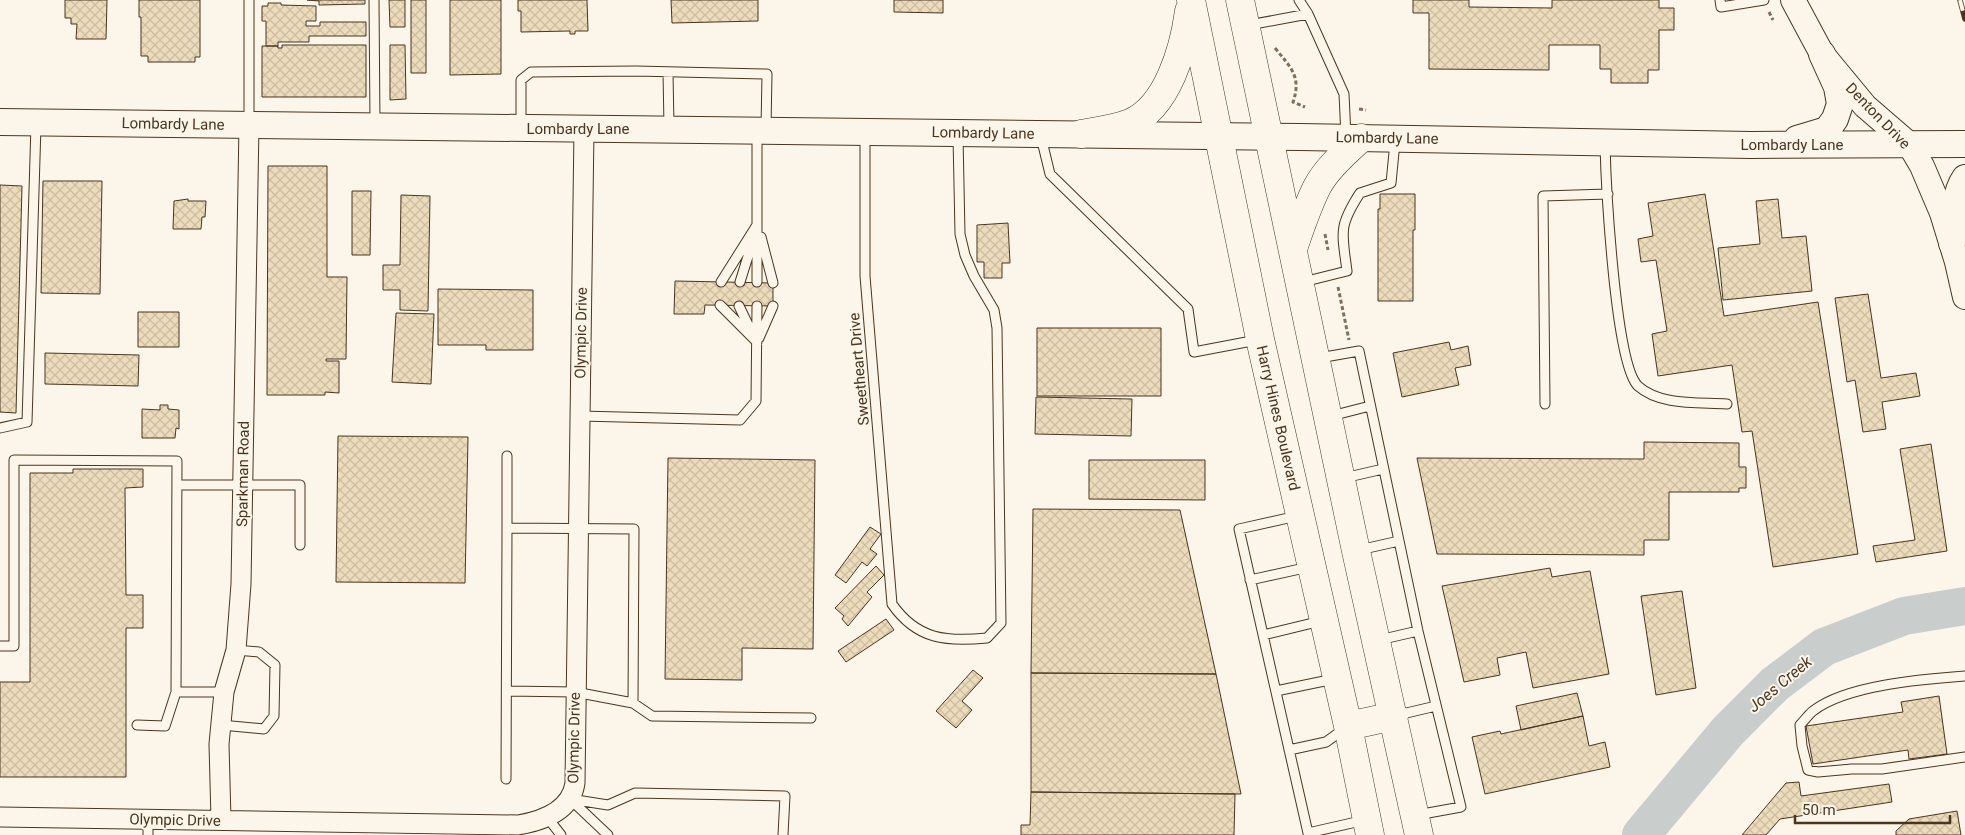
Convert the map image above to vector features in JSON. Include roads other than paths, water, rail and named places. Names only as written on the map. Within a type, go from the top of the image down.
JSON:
[{"type":"main road","points":[[1081,134],[1131,122],[1152,107],[1162,95],[1179,55],[1191,0]]},
{"type":"main road","name":"Harry Hines Boulevard","points":[[1191,0],[1260,339],[1348,726],[1369,827]]},
{"type":"main road","points":[[1252,16],[1268,137],[1417,825]]},
{"type":"main road","points":[[1751,145],[1802,139],[1827,130],[1835,119],[1840,104],[1837,87],[1822,54]]},
{"type":"main road","name":"Lombardy Lane","points":[[0,122],[1081,134],[1751,145],[1965,144]]},
{"type":"main road","points":[[1293,250],[1303,219],[1318,186],[1353,138]]},
{"type":"main road","points":[[1952,243],[1955,206],[1961,184],[1965,178]]},
{"type":"main road","points":[[1348,726],[1394,716]]},
{"type":"street","name":"Denton Drive","points":[[1793,0],[1822,54],[1865,106],[1909,144],[1922,166],[1942,213],[1952,243],[1965,297]]},
{"type":"street","name":"Sparkman Road","points":[[221,820],[219,744],[224,692],[236,650],[240,584],[249,125]]},
{"type":"street","name":"Olympic Drive","points":[[0,817],[148,827],[221,820],[269,824],[518,825],[547,818],[558,812],[570,799],[575,783],[584,129]]},
{"type":"lane","points":[[249,125],[250,0]]},
{"type":"lane","points":[[374,0],[375,126]]},
{"type":"lane","points":[[1299,0],[1308,14],[1344,94],[1353,138]]},
{"type":"lane","points":[[1720,0],[1721,8],[1764,0]]},
{"type":"lane","points":[[1252,16],[1308,14]]},
{"type":"lane","points":[[521,128],[521,80],[532,72],[767,74],[762,131],[757,282]]},
{"type":"lane","points":[[668,72],[670,130]]},
{"type":"lane","points":[[0,428],[28,422],[36,122]]},
{"type":"lane","name":"Sweetheart Drive","points":[[865,132],[865,276],[892,604],[903,619],[937,638],[962,640],[988,638],[1000,622],[997,328],[994,310],[964,255],[960,234],[958,133]]},
{"type":"lane","points":[[1040,134],[1050,174],[1188,310],[1194,352],[1260,339]]},
{"type":"lane","points":[[1300,283],[1347,271],[1342,233],[1346,215],[1360,193],[1391,183],[1396,139]]},
{"type":"lane","points":[[1605,142],[1617,310],[1629,369],[1638,386],[1662,399],[1727,404]]},
{"type":"lane","points":[[1545,404],[1543,196],[1608,194]]},
{"type":"lane","points":[[721,282],[758,224]]},
{"type":"lane","points":[[740,282],[758,224]]},
{"type":"lane","points":[[758,224],[773,283]]},
{"type":"lane","points":[[720,305],[757,342]]},
{"type":"lane","points":[[739,306],[757,342]]},
{"type":"lane","points":[[580,416],[740,420],[756,401],[757,306]]},
{"type":"lane","points":[[757,342],[773,306]]},
{"type":"lane","points":[[1316,358],[1359,351],[1418,631],[1461,807],[1417,825]]},
{"type":"lane","points":[[1329,416],[1370,406]]},
{"type":"lane","points":[[506,778],[507,456]]},
{"type":"lane","points":[[0,646],[14,646],[14,460],[177,461],[176,692],[165,726],[137,725]]},
{"type":"lane","points":[[1341,478],[1383,469]]},
{"type":"lane","points":[[177,485],[300,486],[300,545]]},
{"type":"lane","points":[[1300,515],[1239,529],[1250,580],[1308,833],[1369,827]]},
{"type":"lane","points":[[507,528],[634,529],[633,703]]},
{"type":"lane","points":[[1356,550],[1399,541]]},
{"type":"lane","points":[[1250,580],[1312,566]]},
{"type":"lane","points":[[1263,635],[1324,621]]},
{"type":"lane","points":[[1378,640],[1418,631]]},
{"type":"lane","points":[[221,725],[264,729],[274,716],[275,665],[259,652],[236,650]]},
{"type":"lane","points":[[1965,676],[1886,686],[1840,697],[1814,711],[1800,725],[1802,746],[1808,770],[1818,772],[1882,769],[1965,757]]},
{"type":"lane","points":[[1276,691],[1337,679]]},
{"type":"lane","points":[[507,691],[575,692],[633,703],[652,716],[811,718]]},
{"type":"lane","points":[[176,692],[224,692]]},
{"type":"lane","points":[[1394,716],[1436,706]]},
{"type":"lane","points":[[1289,750],[1326,742],[1348,726]]},
{"type":"lane","points":[[570,799],[608,805],[635,793],[785,796],[783,835]]},
{"type":"lane","points":[[570,799],[608,835]]},
{"type":"lane","points":[[547,818],[561,835]]},
{"type":"waterway","name":"Joes Creek","points":[[1641,835],[1728,731],[1775,684],[1824,647],[1904,616],[1965,606]]},
{"type":"railway","points":[[1960,0],[1965,19]]}]
